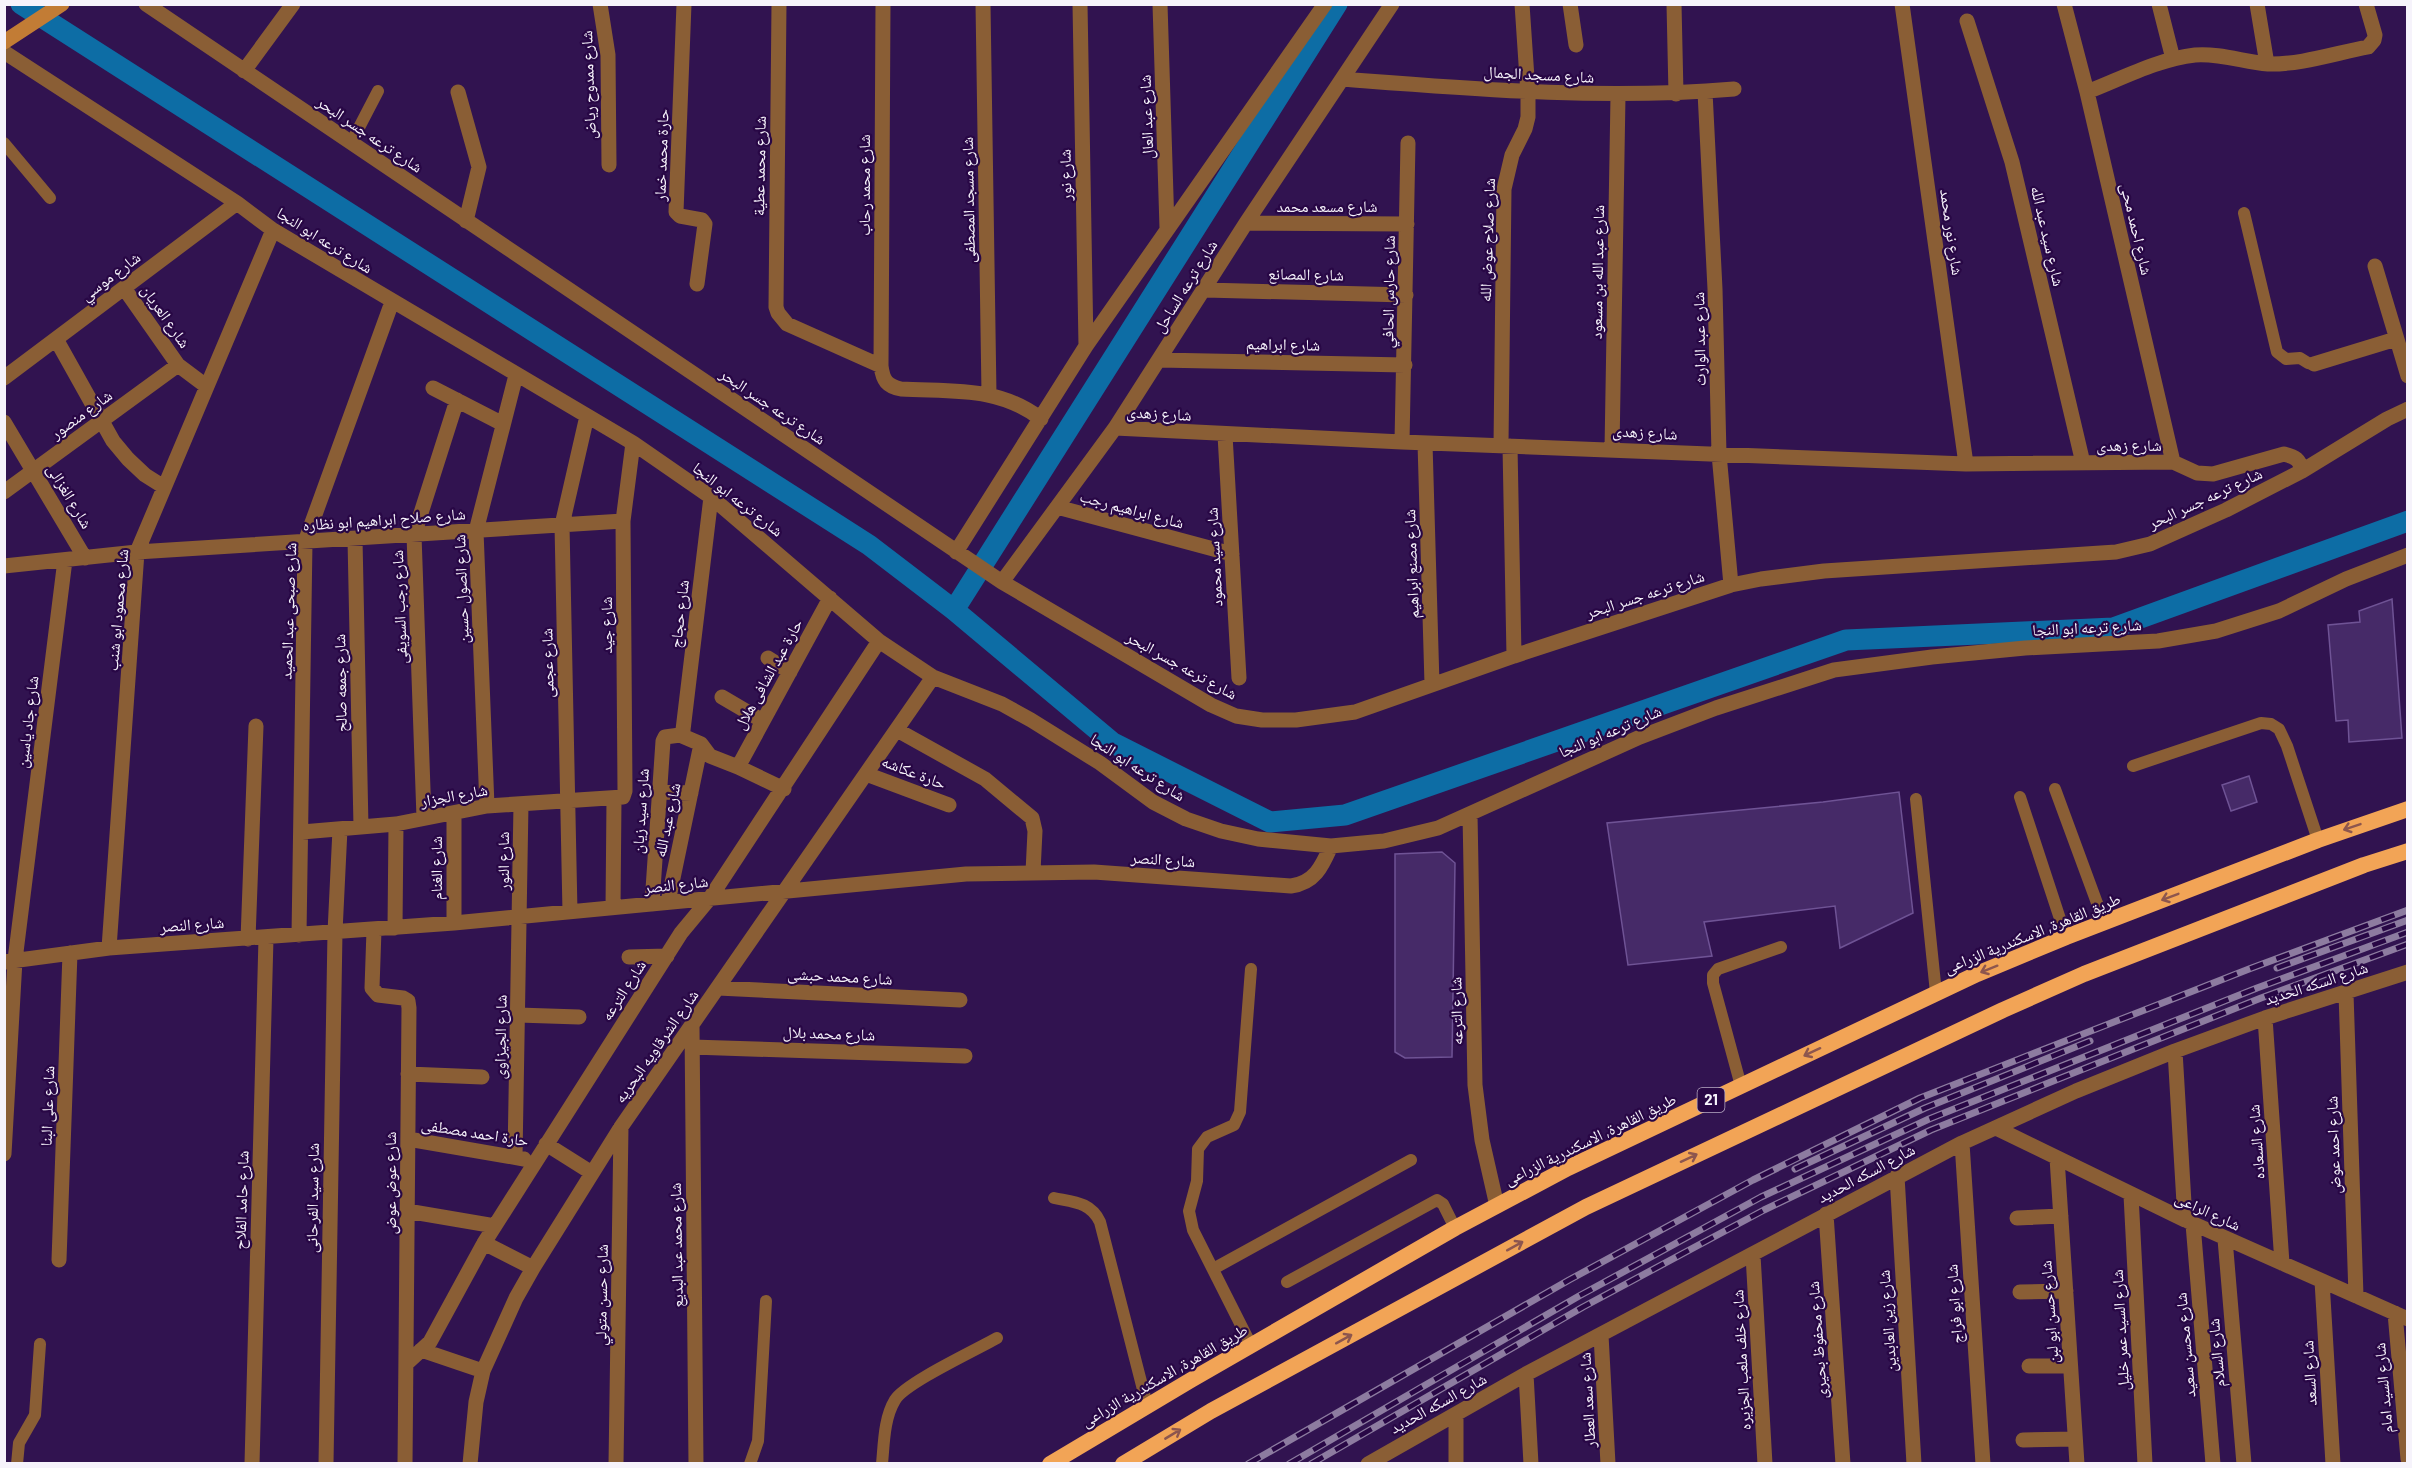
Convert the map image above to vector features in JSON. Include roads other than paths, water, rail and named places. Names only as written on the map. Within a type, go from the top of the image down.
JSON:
[{"type":"highway","name":"طريق القاهرة, الاسكندرية الزراعى","points":[[1050,1464],[1147,1405],[1455,1228],[1568,1167],[1936,993],[2066,937],[2318,840],[2408,808]]},
{"type":"highway","points":[[1123,1464],[1222,1406],[1607,1197],[1992,1015],[2084,974],[2364,865],[2408,851]]},
{"type":"main road","points":[[4,42],[62,4]]},
{"type":"street","name":"شارع ترعه جسر البحر","points":[[146,4],[956,552],[1002,582],[1211,705],[1236,716],[1262,720],[1296,720],[1355,712],[1514,656],[1731,585],[1761,579],[1824,571],[2116,552],[2150,544],[2226,510],[2302,471],[2387,419],[2408,409]]},
{"type":"street","points":[[244,71],[293,4]]},
{"type":"street","name":"شارع ممدوح رياض","points":[[600,4],[608,55],[609,165]]},
{"type":"street","name":"حارة محمد خمار","points":[[684,4],[676,212],[680,216],[702,220],[705,224],[697,284]]},
{"type":"street","name":"شارع محمد عطية","points":[[779,4],[775,300],[778,314],[787,324],[881,366]]},
{"type":"street","name":"شارع محمد رحاب","points":[[881,366],[883,4]]},
{"type":"street","name":"شارع مسجد المصطفى","points":[[983,4],[989,394]]},
{"type":"street","name":"شارع نور","points":[[1080,4],[1086,346]]},
{"type":"street","name":"شارع عبد العال","points":[[1160,4],[1167,228]]},
{"type":"street","points":[[956,552],[1086,346],[1325,4]]},
{"type":"street","name":"شارع ترعه الساحل","points":[[1002,582],[1115,428],[1246,223],[1392,4]]},
{"type":"street","name":"شارع صلاح عوض الله","points":[[1514,656],[1506,446],[1504,189],[1512,155],[1525,129],[1528,117],[1522,4]]},
{"type":"street","points":[[1570,4],[1576,45]]},
{"type":"street","points":[[1674,4],[1676,94]]},
{"type":"street","name":"شارع نور محمد","points":[[1902,4],[1966,464]]},
{"type":"street","name":"شارع احمد محى","points":[[2064,4],[2087,92],[2173,462]]},
{"type":"street","points":[[2159,4],[2173,59]]},
{"type":"street","points":[[2257,4],[2267,64]]},
{"type":"street","points":[[2087,92],[2173,59],[2196,55],[2225,56],[2267,64],[2285,63],[2367,47],[2374,40],[2374,30],[2366,4]]},
{"type":"street","name":"شارع سيد عبد الله","points":[[1966,21],[2012,162],[2083,463]]},
{"type":"street","name":"شارع ترعه ابو النجا","points":[[4,52],[237,203],[273,230],[633,443],[711,497],[879,641],[933,678],[1002,704],[1031,720],[1100,763],[1153,802],[1186,819],[1221,831],[1258,839],[1331,846],[1384,841],[1438,828],[1640,737],[1746,697],[1834,670],[2025,648],[2158,641],[2216,631],[2278,611],[2346,579],[2408,555]]},
{"type":"street","name":"شارع مسجد الجمال","points":[[1342,79],[1528,93],[1618,96],[1734,89]]},
{"type":"street","points":[[458,92],[479,167],[466,221]]},
{"type":"street","name":"شارع عبد الوارث","points":[[1705,92],[1715,281],[1719,454],[1731,585]]},
{"type":"street","name":"شارع عبد الله بن مسعود","points":[[1612,449],[1618,96]]},
{"type":"street","name":"شارع حارس الحافي","points":[[1402,442],[1408,143]]},
{"type":"street","name":"شارع موسي","points":[[4,378],[237,203]]},
{"type":"street","name":"شارع مسعد محمد","points":[[1246,223],[1407,224]]},
{"type":"street","name":"شارع محمود ابو شنب","points":[[109,948],[137,552],[273,230]]},
{"type":"street","points":[[2375,266],[2408,376]]},
{"type":"street","name":"شارع العريان","points":[[124,288],[178,365],[206,386]]},
{"type":"street","name":"شارع المصانع","points":[[1205,290],[1406,295]]},
{"type":"street","name":"شارع صبحى عبد الحميد","points":[[299,935],[305,542],[392,302]]},
{"type":"street","points":[[56,339],[113,441],[145,475],[164,488]]},
{"type":"street","points":[[2314,364],[2396,339]]},
{"type":"street","name":"شارع ابراهيم","points":[[1160,360],[1405,365]]},
{"type":"street","name":"شارع منصور","points":[[4,492],[178,365]]},
{"type":"street","points":[[881,366],[884,381],[889,386],[989,394],[1021,405],[1041,419]]},
{"type":"street","name":"شارع الصول حسين","points":[[487,806],[476,531],[516,375]]},
{"type":"street","points":[[433,388],[503,424]]},
{"type":"street","name":"شارع رجب السويفى","points":[[424,818],[414,535],[457,400]]},
{"type":"street","name":"شارع عجمى","points":[[570,912],[562,525],[587,416]]},
{"type":"street","name":"شارع الغزالى","points":[[4,422],[85,558]]},
{"type":"street","name":"شارع زهدى","points":[[1115,428],[1226,435],[1966,464],[2173,462]]},
{"type":"street","name":"شارع سيد محمود","points":[[1226,435],[1239,678]]},
{"type":"street","name":"شارع جيد","points":[[614,799],[623,797],[625,791],[623,521],[633,443]]},
{"type":"street","name":"شارع مصنع ابراهيم","points":[[1425,443],[1432,684]]},
{"type":"street","points":[[2173,462],[2197,473],[2213,474],[2284,454],[2296,457],[2302,471]]},
{"type":"street","name":"شارع حجاج","points":[[680,735],[683,730],[711,497]]},
{"type":"street","name":"شارع ابراهيم رجب","points":[[1057,507],[1232,554]]},
{"type":"street","name":"شارع صلاح ابراهيم ابو نظاره","points":[[4,566],[137,552],[623,521]]},
{"type":"street","name":"شارع جمعه صالح","points":[[355,538],[361,827]]},
{"type":"street","name":"شارع جاد ياسين","points":[[4,1154],[10,961],[65,560]]},
{"type":"street","name":"حارة عبد الشافى هلال","points":[[738,766],[830,598]]},
{"type":"street","name":"شارع الترعه","points":[[406,1364],[434,1335],[484,1242],[687,924],[710,898],[784,789],[879,641]]},
{"type":"street","points":[[768,658],[790,672]]},
{"type":"street","name":"شارع الشرقاويه البحريه","points":[[471,1464],[476,1402],[483,1371],[516,1298],[533,1268],[621,1127],[933,678]]},
{"type":"street","points":[[722,697],[763,721]]},
{"type":"street","points":[[248,939],[256,726]]},
{"type":"street","points":[[897,730],[985,779],[1032,818],[1035,831],[1033,872]]},
{"type":"street","points":[[680,735],[701,744],[706,754],[738,766],[784,789]]},
{"type":"street","name":"شارع سيد زيان","points":[[652,904],[663,739],[680,735]]},
{"type":"street","name":"شارع عبد الله","points":[[668,902],[701,744]]},
{"type":"street","name":"حارة عكاشه","points":[[866,774],[949,805]]},
{"type":"street","points":[[660,792],[691,793]]},
{"type":"street","points":[[614,799],[614,908]]},
{"type":"street","name":"شارع الجزار","points":[[302,832],[396,824],[487,806],[614,799]]},
{"type":"street","name":"شارع النور","points":[[520,917],[521,804]]},
{"type":"street","name":"شارع الغنام","points":[[454,813],[454,923]]},
{"type":"street","name":"شارع الترعه","points":[[1470,814],[1475,1085],[1483,1149],[1497,1206]]},
{"type":"street","points":[[395,928],[396,824]]},
{"type":"street","name":"شارع سيد الفرحانى","points":[[326,1464],[335,932],[340,829]]},
{"type":"street","name":"شارع النصر","points":[[10,961],[109,948],[374,930],[966,874],[1094,872],[1291,886],[1302,884],[1313,878],[1321,868],[1331,846]]},
{"type":"street","name":"شارع الجيزاوى","points":[[515,1157],[520,917]]},
{"type":"street","name":"شارع عوض عوض","points":[[374,930],[372,988],[378,995],[408,1000],[405,1464]]},
{"type":"street","name":"شارع حامد الفلاح","points":[[252,1464],[266,938]]},
{"type":"street","name":"شارع على البنا","points":[[59,1260],[70,953]]},
{"type":"street","points":[[629,957],[667,956]]},
{"type":"street","name":"شارع السكه الحديد","points":[[1368,1464],[1390,1457],[1456,1414],[1526,1374],[1962,1143],[2076,1091],[2175,1051],[2265,1018],[2408,972]]},
{"type":"street","name":"شارع محمد حبشى","points":[[718,988],[960,1000]]},
{"type":"street","name":"شارع احمد عوض","points":[[2346,993],[2356,1296]]},
{"type":"street","points":[[518,1015],[579,1017]]},
{"type":"street","name":"شارع السعاده","points":[[2265,1018],[2282,1263]]},
{"type":"street","name":"شارع محمد عبد البديع","points":[[692,1026],[696,1464]]},
{"type":"street","name":"شارع محمد بلال","points":[[692,1047],[965,1056]]},
{"type":"street","name":"شارع محسن سعيد","points":[[2175,1051],[2213,1464]]},
{"type":"street","points":[[408,1074],[482,1077]]},
{"type":"street","name":"شارع حسن متولي","points":[[616,1464],[621,1127]]},
{"type":"street","name":"شارع الراعى","points":[[1996,1128],[2225,1239],[2401,1316]]},
{"type":"street","name":"حارة احمد مصطفى","points":[[408,1139],[536,1161]]},
{"type":"street","name":"شارع ابو فراج","points":[[1962,1143],[1983,1464]]},
{"type":"street","points":[[546,1144],[592,1173]]},
{"type":"street","name":"شارع حسن ابو لبن","points":[[2057,1158],[2077,1464]]},
{"type":"street","name":"شارع زين العابدين","points":[[1897,1176],[1914,1464]]},
{"type":"street","name":"شارع السيد عمر خليل","points":[[2131,1195],[2145,1464]]},
{"type":"street","points":[[407,1211],[495,1226]]},
{"type":"street","name":"شارع محفوظ بحيرى","points":[[1826,1214],[1844,1464]]},
{"type":"street","points":[[2017,1218],[2061,1216]]},
{"type":"street","name":"شارع السلام","points":[[2225,1239],[2244,1464]]},
{"type":"street","points":[[484,1242],[533,1268]]},
{"type":"street","name":"شارع خلف ملعب الجزيره","points":[[1753,1255],[1765,1464]]},
{"type":"street","name":"شارع السعد","points":[[2322,1281],[2332,1464]]},
{"type":"street","points":[[2020,1293],[2066,1291]]},
{"type":"street","name":"شارع السيد امام","points":[[2401,1316],[2408,1459]]},
{"type":"street","name":"شارع سعد العطار","points":[[1601,1335],[1608,1464]]},
{"type":"street","points":[[421,1350],[483,1371]]},
{"type":"street","points":[[2029,1366],[2070,1365]]},
{"type":"street","points":[[1526,1374],[1531,1464]]},
{"type":"street","points":[[1456,1414],[1456,1464]]},
{"type":"street","points":[[2023,1440],[2075,1439]]},
{"type":"lane","points":[[351,143],[378,91]]},
{"type":"lane","points":[[4,143],[50,198]]},
{"type":"lane","points":[[2244,213],[2277,352],[2282,358],[2300,358],[2314,364]]},
{"type":"lane","points":[[2133,766],[2261,723],[2271,724],[2279,729],[2286,746],[2318,840]]},
{"type":"lane","points":[[2055,789],[2104,922]]},
{"type":"lane","points":[[2020,797],[2066,937]]},
{"type":"lane","points":[[1916,799],[1936,993]]},
{"type":"lane","points":[[1741,1086],[1713,983],[1713,975],[1718,969],[1781,947]]},
{"type":"lane","points":[[1251,969],[1240,1113],[1234,1125],[1207,1137],[1200,1145],[1197,1181],[1189,1211],[1193,1230],[1251,1345]]},
{"type":"lane","points":[[1213,1269],[1411,1160]]},
{"type":"lane","points":[[1054,1198],[1086,1205],[1097,1215],[1147,1405]]},
{"type":"lane","points":[[1287,1282],[1437,1200],[1443,1204],[1455,1228]]},
{"type":"lane","points":[[750,1464],[758,1441],[766,1301]]},
{"type":"lane","points":[[882,1464],[885,1433],[890,1414],[900,1393],[997,1338]]},
{"type":"lane","points":[[17,1464],[20,1443],[35,1415],[40,1344]]},
{"type":"waterway","points":[[21,4],[869,545],[954,610],[1113,743],[1270,822],[1345,815],[1846,640],[2113,628],[2408,521]]},
{"type":"waterway","points":[[954,610],[1337,4]]},
{"type":"railway","points":[[1248,1464],[1569,1280],[1753,1180],[1920,1098],[2249,969],[2408,910]]},
{"type":"railway","points":[[2277,968],[2408,920]]},
{"type":"railway","points":[[1289,1464],[1579,1296],[1761,1197],[1929,1119],[2257,988],[2408,932]]},
{"type":"railway","points":[[1311,1464],[1583,1307],[1764,1210],[1931,1130],[2261,998],[2408,944]]},
{"type":"railway","points":[[1795,1169],[1925,1108],[2090,1041]]}]
